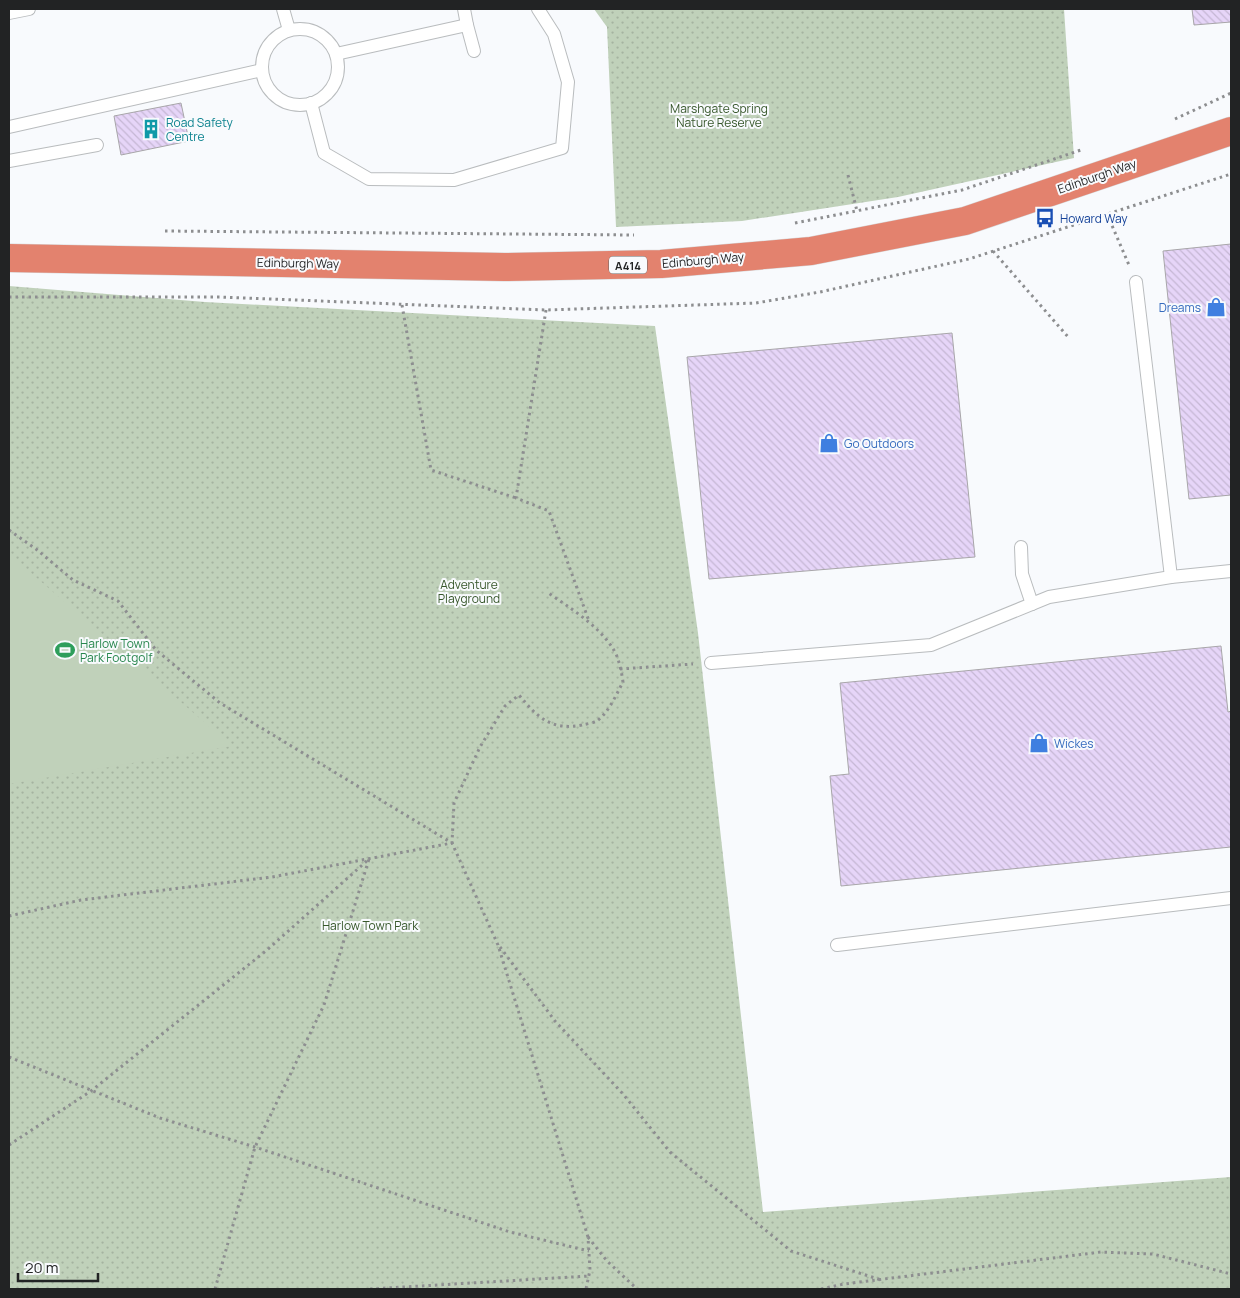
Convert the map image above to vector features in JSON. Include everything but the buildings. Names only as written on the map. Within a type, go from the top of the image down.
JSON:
[{"type":"highway","name":"Edinburgh Way","points":[[9,258],[504,267],[661,264],[811,252],[965,220],[1230,131]]},
{"type":"lane","points":[[9,13],[29,9]]},
{"type":"lane","points":[[283,9],[289,30]]},
{"type":"lane","points":[[464,9],[474,51]]},
{"type":"lane","points":[[311,103],[324,153],[370,179],[454,180],[562,148],[568,82],[554,34],[538,9]]},
{"type":"lane","points":[[336,54],[467,25]]},
{"type":"lane","points":[[302,28],[316,32],[327,40],[336,54],[338,68],[336,80],[329,92],[311,103],[298,105],[279,98],[269,90],[262,70],[266,48],[274,38],[289,30],[302,28]]},
{"type":"lane","points":[[9,127],[262,70]]},
{"type":"lane","points":[[9,161],[96,145]]},
{"type":"lane","points":[[1136,282],[1171,577]]},
{"type":"lane","points":[[1021,547],[1022,574],[1032,604]]},
{"type":"lane","points":[[711,663],[931,645],[1049,597],[1171,577],[1231,571]]},
{"type":"lane","points":[[837,945],[1231,898]]},
{"type":"path","points":[[1169,122],[1231,93]]},
{"type":"path","points":[[791,224],[962,190],[1084,150]]},
{"type":"path","points":[[848,175],[857,211]]},
{"type":"path","points":[[1108,214],[1136,282]]},
{"type":"path","points":[[158,231],[641,235]]},
{"type":"path","points":[[993,251],[1069,338]]},
{"type":"path","points":[[402,305],[431,470],[549,511],[589,622]]},
{"type":"path","points":[[516,498],[546,310]]},
{"type":"path","points":[[9,530],[36,549],[73,580],[118,601],[156,650],[220,703],[452,843]]},
{"type":"path","points":[[547,592],[589,622],[618,657],[624,682],[610,706],[596,722],[571,727],[544,721],[534,714],[519,695],[505,706],[480,747],[454,803],[452,843],[498,945],[588,1237],[589,1276],[586,1289]]},
{"type":"path","points":[[620,669],[711,663]]},
{"type":"path","points":[[9,916],[81,900],[272,877],[452,843]]},
{"type":"path","points":[[9,1145],[91,1091],[267,950],[369,859]]},
{"type":"path","points":[[215,1289],[255,1147],[324,1005],[369,859]]},
{"type":"path","points":[[498,945],[555,1021],[623,1094],[670,1152],[792,1251],[881,1280]]},
{"type":"path","points":[[9,1057],[160,1118],[255,1147],[510,1232],[589,1251]]},
{"type":"path","points":[[588,1237],[607,1261],[637,1289]]},
{"type":"path","points":[[821,1289],[1100,1252],[1153,1254],[1231,1274]]},
{"type":"path","points":[[370,1289],[589,1276]]},
{"type":"green space","name":"Marshgate Spring Nature Reserve","points":[[594,9],[1064,9],[1074,158],[898,197],[742,221],[616,227],[607,27]]},
{"type":"green space","name":"Harlow Town Park","points":[[9,286],[205,302],[655,326],[698,633],[763,1212],[1231,1177],[1231,1289],[9,1289]]},
{"type":"green space","name":"Harlow Town Park Footgolf","points":[[9,554],[232,746],[9,784]]},
{"type":"place","name":"Road Safety Centre","points":[[151,129]]},
{"type":"place","name":"Howard Way","points":[[1045,218]]},
{"type":"place","name":"Dreams","points":[[1216,307]]},
{"type":"place","name":"Go Outdoors","points":[[829,443]]},
{"type":"place","name":"Harlow Town Park Footgolf","points":[[65,650]]},
{"type":"place","name":"Wickes","points":[[1039,743]]},
{"type":"park label","name":"Adventure Playground","points":[[469,591]]}]
